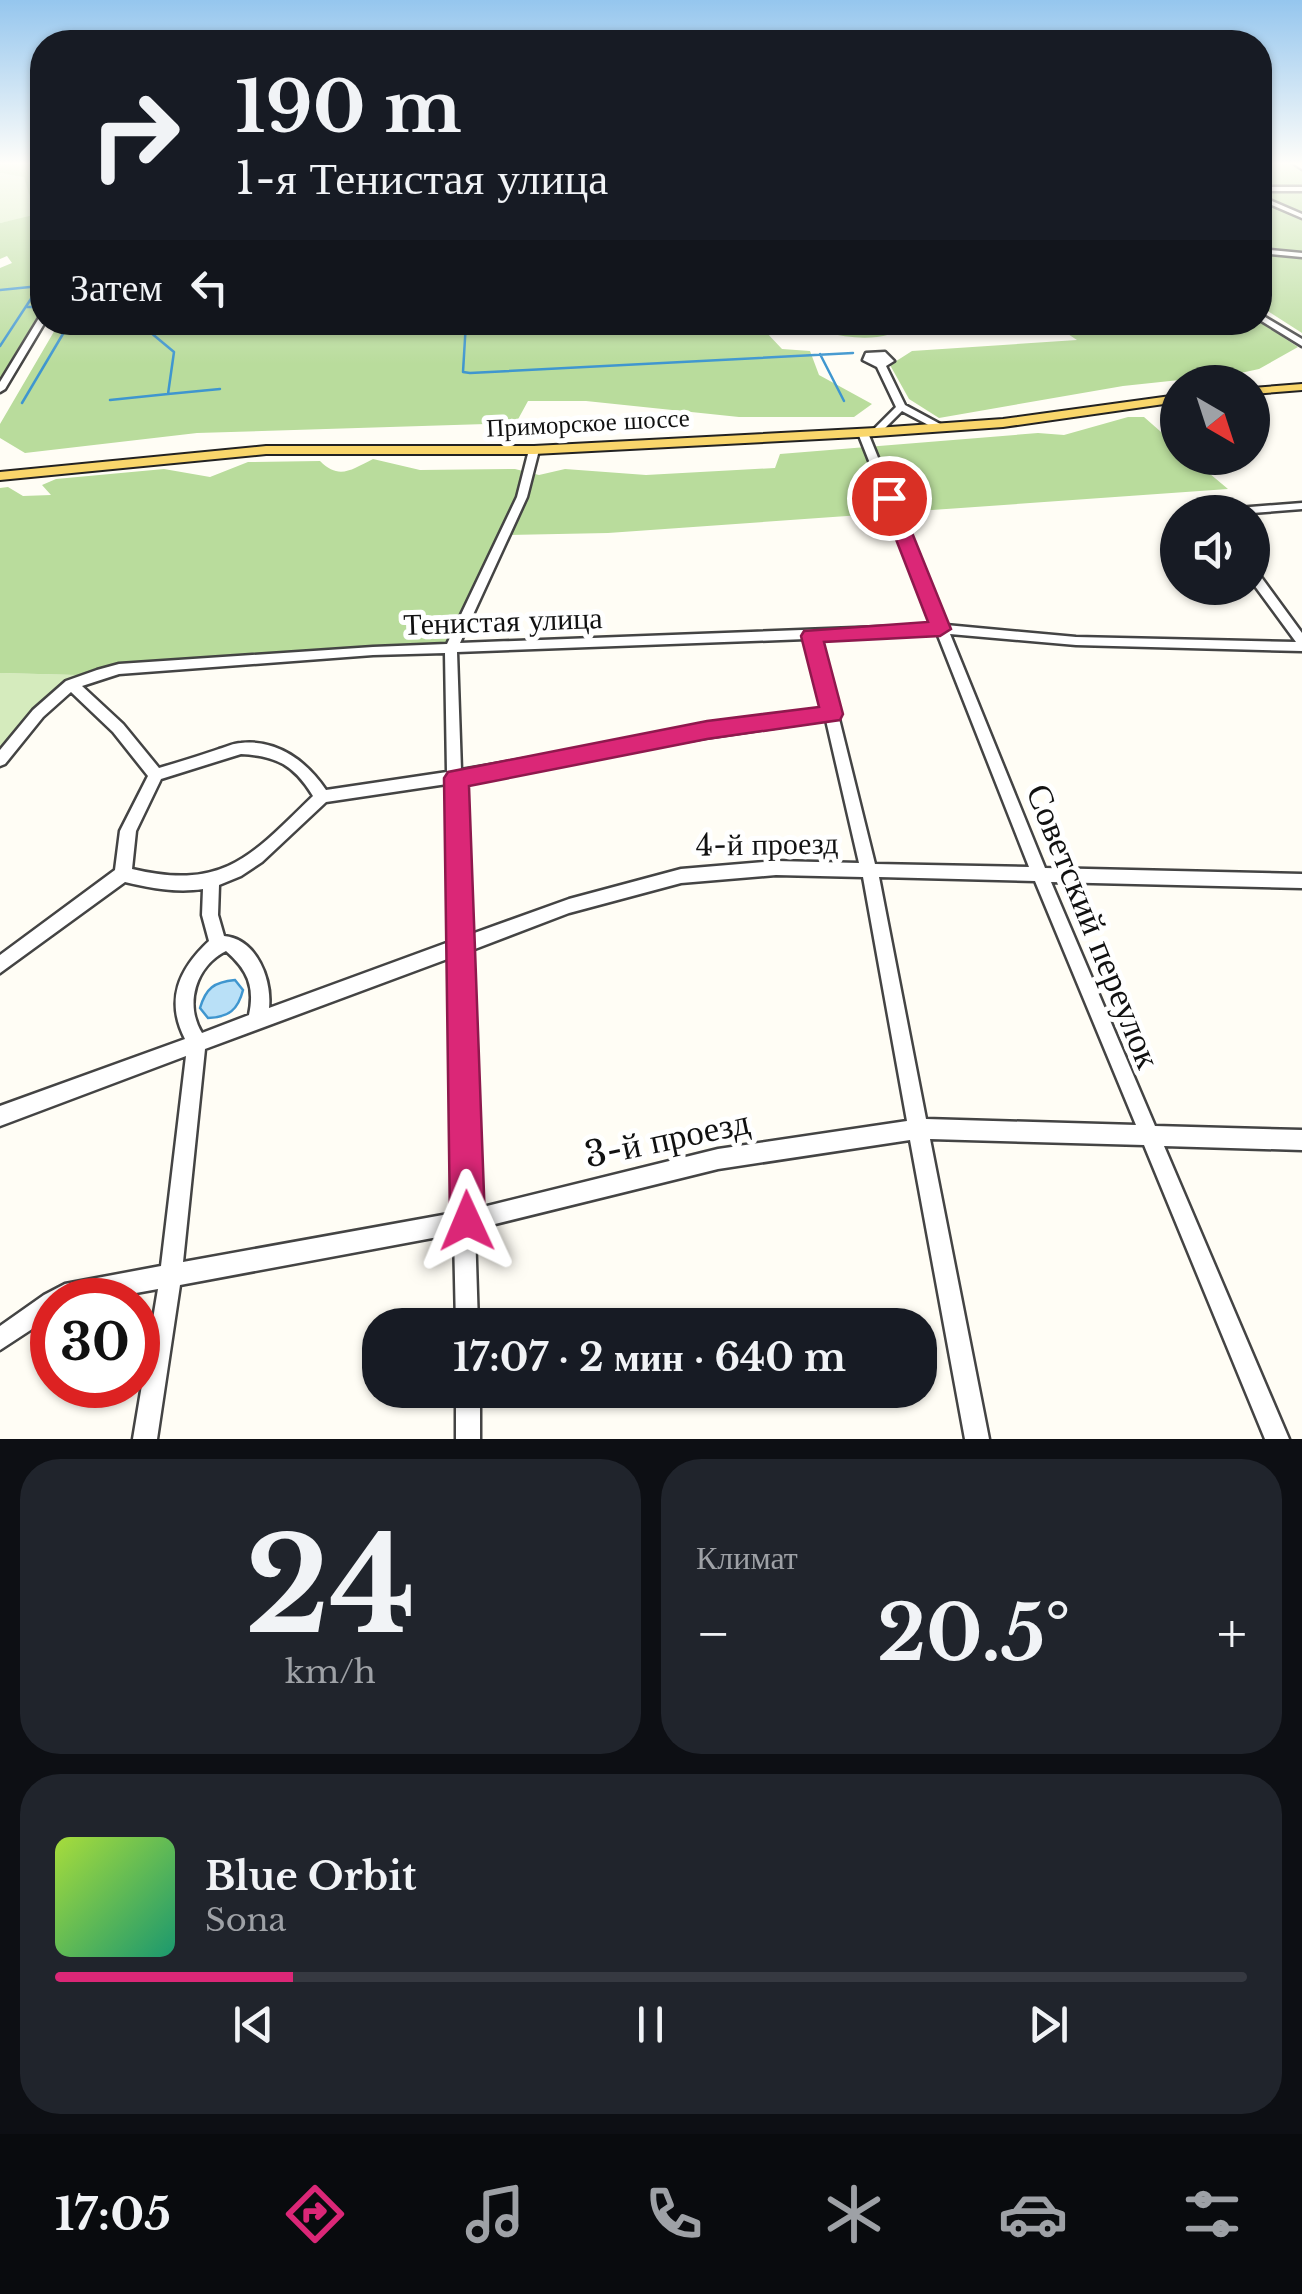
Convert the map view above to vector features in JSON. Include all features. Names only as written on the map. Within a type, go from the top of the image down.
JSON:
[{"type":"main road","points":[[1270,390],[1301,388]]},
{"type":"main road","name":"Приморское шоссе","points":[[0,476],[266,450],[534,450],[870,432],[1160,400]]},
{"type":"street","points":[[1272,252],[1302,255]]},
{"type":"street","points":[[1272,323],[1302,342]]},
{"type":"street","points":[[0,389],[33,335]]},
{"type":"street","points":[[881,365],[901,408],[939,427]]},
{"type":"street","points":[[870,432],[901,408]]},
{"type":"street","name":"Советский переулок","points":[[870,432],[940,629],[1277,1439]]},
{"type":"street","points":[[468,1308],[450,648],[522,498],[534,450]]},
{"type":"street","points":[[1270,508],[1302,506]]},
{"type":"street","points":[[1270,598],[1302,644]]},
{"type":"street","name":"Тенистая улица","points":[[71,684],[119,670],[450,648],[940,629],[1076,640],[1302,644]]},
{"type":"street","points":[[812,636],[870,874],[977,1439]]},
{"type":"street","points":[[0,759],[54,694],[71,684],[118,728],[156,775]]},
{"type":"street","points":[[0,965],[124,874],[157,881],[210,884],[256,859],[322,797],[456,778],[707,730],[832,714]]},
{"type":"street","points":[[124,874],[128,831],[156,775],[241,748],[272,750],[296,760],[322,797]]},
{"type":"street","name":"4-й проезд","points":[[257,1020],[570,906],[681,876],[776,868],[870,874],[1039,872],[1302,881]]},
{"type":"street","points":[[210,884],[210,915],[218,944]]},
{"type":"street","points":[[0,1116],[196,1042],[257,1020],[263,986],[258,972],[229,943],[218,944],[188,977],[181,1016],[196,1042],[170,1274],[145,1439]]},
{"type":"street","name":"3-й проезд","points":[[154,1278],[467,1221],[718,1158],[918,1129],[1302,1140]]},
{"type":"street","name":"3-й проезд","points":[[0,1338],[30,1318]]},
{"type":"street","points":[[468,1408],[468,1439]]},
{"type":"green space","points":[[0,230],[30,230],[30,329],[0,378],[0,268],[12,263],[7,256],[0,259]]},
{"type":"green space","points":[[1272,230],[1302,230],[1302,333],[1272,314]]},
{"type":"green space","points":[[1272,330],[1298,347],[1266,365],[1160,365],[1160,382],[939,418],[909,399],[890,365],[912,351],[1077,340],[1069,335],[1272,335]]},
{"type":"green space","points":[[52,335],[769,335],[782,349],[810,351],[819,375],[872,404],[854,417],[739,417],[586,401],[528,401],[516,423],[197,433],[25,453],[0,438],[0,424]]},
{"type":"green space","points":[[839,335],[885,335],[867,338]]},
{"type":"green space","points":[[1128,417],[1144,417],[1160,431],[1160,475],[1211,475],[1228,489],[608,533],[505,535],[454,641],[440,648],[77,675],[0,673],[0,488],[8,487],[23,496],[51,495],[42,485],[56,479],[164,469],[210,477],[248,462],[320,461],[339,472],[373,459],[420,470],[515,469],[539,475],[565,469],[646,475],[775,468],[780,454],[1038,433],[1064,435]]},
{"type":"green space","points":[[0,673],[77,675],[54,694],[0,759]]},
{"type":"water","points":[[235,980],[243,990],[238,1003],[227,1014],[208,1018],[200,1008],[205,995],[216,984]]},
{"type":"waterway","points":[[0,290],[30,287]]},
{"type":"waterway","points":[[0,346],[30,300]]},
{"type":"waterway","points":[[22,403],[62,335]]},
{"type":"waterway","points":[[154,335],[174,352],[168,394]]},
{"type":"waterway","points":[[465,335],[463,372],[470,373],[820,355]]},
{"type":"waterway","points":[[820,355],[853,353]]},
{"type":"waterway","points":[[820,355],[844,401]]},
{"type":"waterway","points":[[168,394],[220,389]]},
{"type":"waterway","points":[[110,400],[168,394]]},
{"type":"route","points":[[467,1221],[456,778],[707,730],[832,714],[812,636],[940,629],[889,498]]}]
